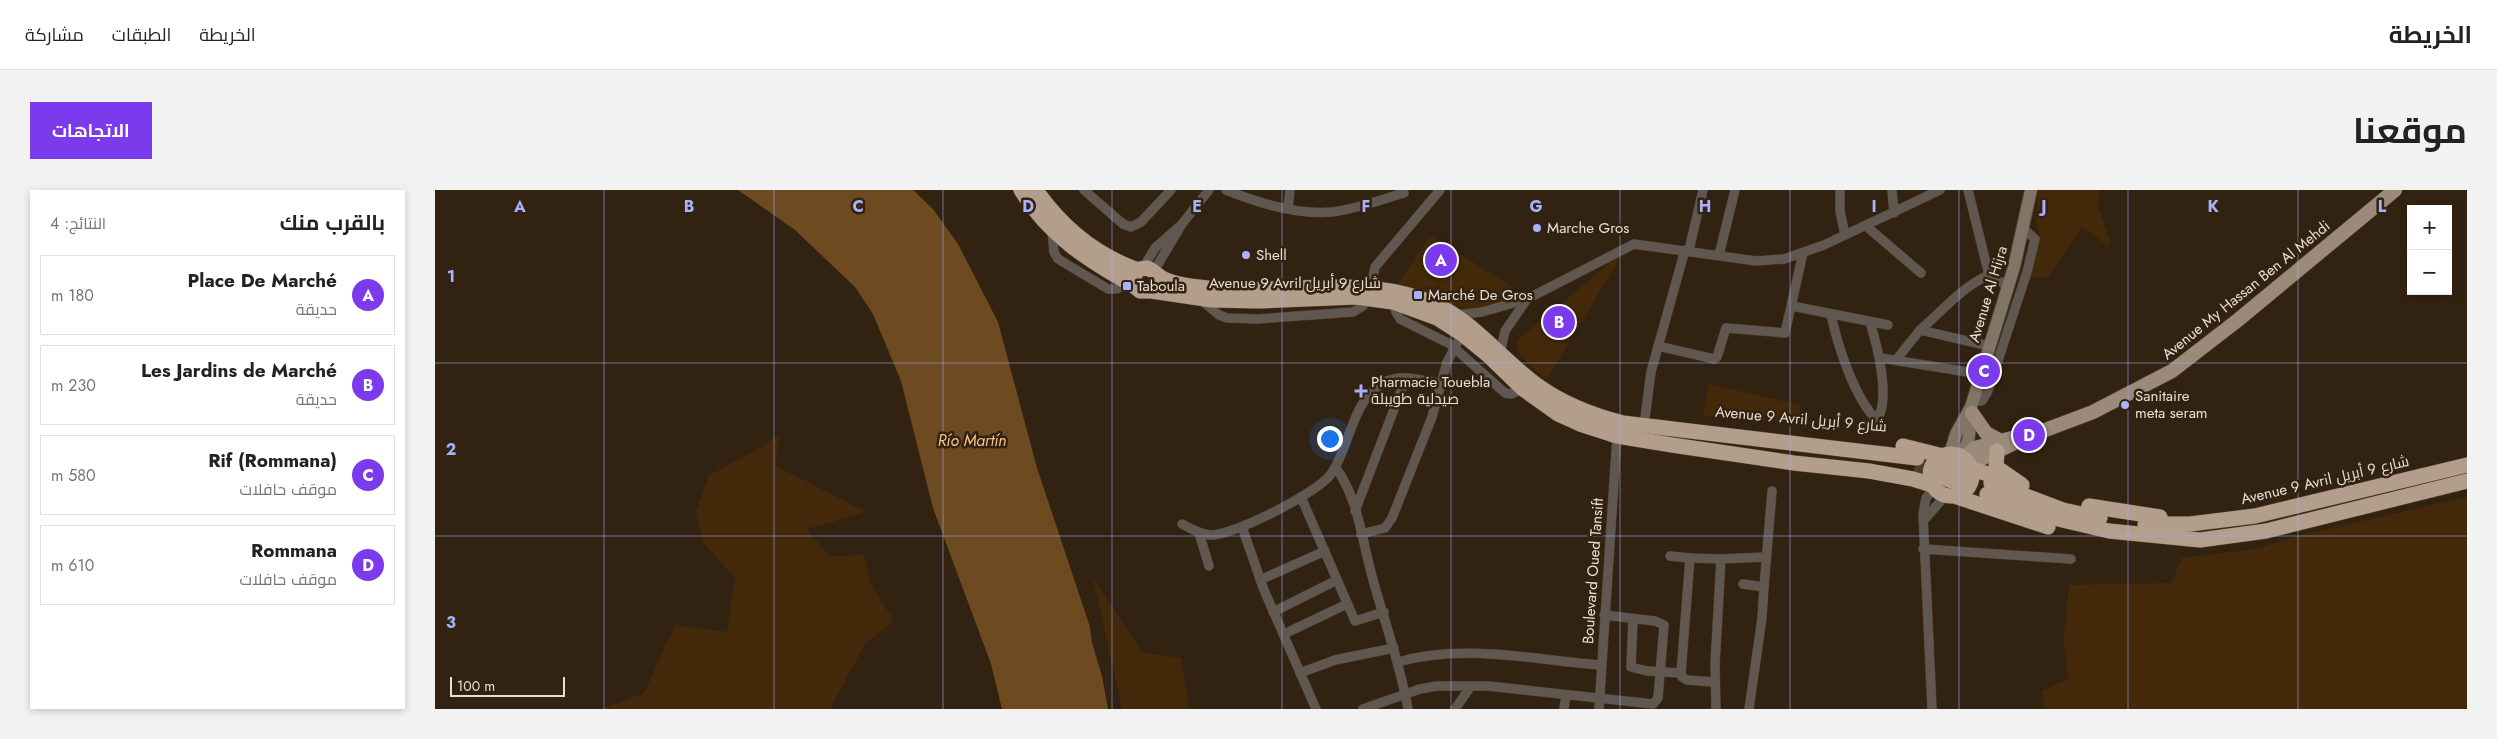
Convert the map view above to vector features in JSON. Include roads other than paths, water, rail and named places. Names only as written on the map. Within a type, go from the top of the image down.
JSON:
[{"type":"highway","name":"Avenue 9 Avril شارع 9 أبريل","points":[[1021,190],[1052,231],[1085,258],[1140,291],[1151,291],[1200,300],[1259,301],[1370,292],[1393,302],[1447,314]]},
{"type":"highway","name":"Avenue 9 Avril شارع 9 أبريل","points":[[1036,190],[1059,219],[1074,233],[1107,256],[1176,283],[1214,289],[1406,293],[1447,314]]},
{"type":"highway","points":[[1131,284],[1133,277],[1147,271],[1157,284],[1151,291]]},
{"type":"highway","points":[[1447,314],[1462,334],[1494,355]]},
{"type":"highway","points":[[1447,314],[1494,355]]},
{"type":"highway","name":"Avenue 9 Avril شارع 9 أبريل","points":[[1494,355],[1523,389],[1558,414],[1617,436],[1794,463],[1869,471],[1913,479],[1952,473],[2022,485],[2098,509],[2159,517],[2190,524]]},
{"type":"highway","name":"Avenue 9 Avril شارع 9 أبريل","points":[[1494,355],[1557,399],[1593,415],[1649,426],[1915,463],[1672,445]]},
{"type":"highway","name":"Avenue 9 Avril شارع 9 أبريل","points":[[1649,426],[1747,429],[1819,435],[1920,448],[1952,473],[2050,528],[2084,536],[2144,543],[2200,540],[2266,531],[2467,481]]},
{"type":"highway","points":[[1998,445],[1996,467],[2022,485]]},
{"type":"highway","name":"Avenue 9 Avril شارع 9 أبريل","points":[[2200,540],[2109,531],[2054,518],[1989,488],[2063,510],[2110,521],[2162,525],[2190,524],[2255,516],[2467,465]]},
{"type":"main road","name":"Avenue My Hassan Ben Al Mehdi","points":[[1952,473],[1998,445],[2027,437],[2093,412],[2172,371],[2238,320],[2395,190]]},
{"type":"main road","points":[[1972,407],[1986,433],[1998,445]]},
{"type":"street","points":[[1084,190],[1123,224],[1131,227],[1141,222],[1171,190]]},
{"type":"street","points":[[1147,271],[1209,190]]},
{"type":"street","points":[[1226,190],[1288,209],[1332,212],[1404,193]]},
{"type":"street","points":[[1288,209],[1290,190]]},
{"type":"street","points":[[1370,292],[1375,267],[1440,190]]},
{"type":"street","points":[[1649,426],[1651,372],[1703,190]]},
{"type":"street","points":[[1719,255],[1735,190]]},
{"type":"street","points":[[1840,190],[1845,235]]},
{"type":"street","points":[[1892,190],[1894,213]]},
{"type":"street","points":[[1447,314],[1482,312],[1527,299],[1625,246],[1640,243],[1764,261],[1784,259],[1803,253],[1866,226],[1894,213],[1927,193],[1940,190]]},
{"type":"street","points":[[1968,190],[1989,274],[2008,286]]},
{"type":"street","name":"Avenue Al Hijra","points":[[1952,473],[1956,434],[1972,407],[1980,374],[2014,267],[2024,229],[2031,190]]},
{"type":"street","points":[[1866,226],[1921,273]]},
{"type":"street","points":[[1972,407],[1985,397],[2027,272],[2035,239],[2024,229]]},
{"type":"street","points":[[1657,346],[1716,359],[1726,328],[1785,333],[1803,253]]},
{"type":"street","points":[[2014,267],[2027,272]]},
{"type":"street","points":[[1896,360],[1920,330],[1967,288],[1989,274]]},
{"type":"street","points":[[1494,355],[1505,331],[1527,299]]},
{"type":"street","points":[[1393,302],[1396,312],[1401,318],[1453,347],[1505,393],[1511,394],[1523,389]]},
{"type":"street","points":[[1792,306],[1888,325]]},
{"type":"street","points":[[1831,315],[1844,359],[1856,386],[1877,420],[1882,392],[1881,358],[1869,322]]},
{"type":"street","points":[[1999,316],[2012,320]]},
{"type":"street","points":[[1920,330],[1989,346]]},
{"type":"street","points":[[1361,534],[1379,530],[1389,525],[1432,417],[1439,383],[1453,347],[1462,334]]},
{"type":"street","points":[[1881,358],[1980,374]]},
{"type":"street","points":[[1182,524],[1199,533],[1227,533],[1301,497],[1327,481],[1368,397],[1383,383],[1395,378],[1406,378],[1439,383]]},
{"type":"street","points":[[1355,511],[1406,378]]},
{"type":"street","name":"Boulevard Oued Tansift","points":[[1599,709],[1617,436]]},
{"type":"street","points":[[1335,468],[1348,487],[1398,662],[1408,709]]},
{"type":"street","points":[[1932,709],[1923,549],[1924,504],[1952,473]]},
{"type":"street","points":[[1924,520],[1952,473]]},
{"type":"street","points":[[1749,709],[1763,618],[1772,491]]},
{"type":"street","points":[[1301,497],[1355,621],[1384,612]]},
{"type":"street","points":[[1242,527],[1273,612],[1316,709]]},
{"type":"street","points":[[1199,533],[1209,566]]},
{"type":"street","points":[[1923,549],[2071,559]]},
{"type":"street","points":[[1260,580],[1325,551]]},
{"type":"street","points":[[1670,556],[1721,559],[1766,556]]},
{"type":"street","points":[[1690,558],[1681,673],[1682,677],[1687,680],[1715,682]]},
{"type":"street","points":[[1716,709],[1715,682],[1721,559]]},
{"type":"street","points":[[1273,612],[1337,580]]},
{"type":"street","points":[[1743,584],[1764,587]]},
{"type":"street","points":[[1284,634],[1347,604]]},
{"type":"street","points":[[1363,709],[1427,687],[1471,686],[1599,697],[1653,704],[1658,698],[1664,625],[1655,621],[1604,615]]},
{"type":"street","points":[[1633,619],[1631,667],[1660,672],[1681,673]]},
{"type":"street","points":[[1300,673],[1340,659],[1394,648]]},
{"type":"street","points":[[1398,662],[1434,654],[1462,654],[1601,665]]},
{"type":"street","points":[[1455,709],[1471,686]]},
{"type":"street","points":[[1564,709],[1566,695]]},
{"type":"water","name":"Río Martín","points":[[738,190],[913,190],[933,209],[958,244],[998,322],[1037,468],[1090,627],[1108,709],[1002,709],[991,664],[933,508],[901,381],[873,314],[855,287],[795,230]]},
{"type":"tunnel","points":[[1917,458],[1942,465]]},
{"type":"tunnel","points":[[1914,469],[1939,476]]},
{"type":"tunnel","points":[[1962,485],[1987,494]]},
{"type":"place","name":"Marche Gros","points":[[1537,228]]},
{"type":"place","name":"Shell","points":[[1246,255]]},
{"type":"place","name":"Place De Marché","points":[[1441,260]]},
{"type":"place","name":"Taboula","points":[[1127,286]]},
{"type":"place","name":"Marché De Gros","points":[[1418,295]]},
{"type":"place","name":"Les Jardins de Marché","points":[[1559,322]]},
{"type":"place","name":"Rif (Rommana)","points":[[1984,371]]},
{"type":"place","name":"Pharmacie Touebla صيدلية طويبلة","points":[[1361,391]]},
{"type":"place","name":"Sanitaire meta seram","points":[[2125,405]]},
{"type":"place","name":"Rommana","points":[[2029,435]]}]
